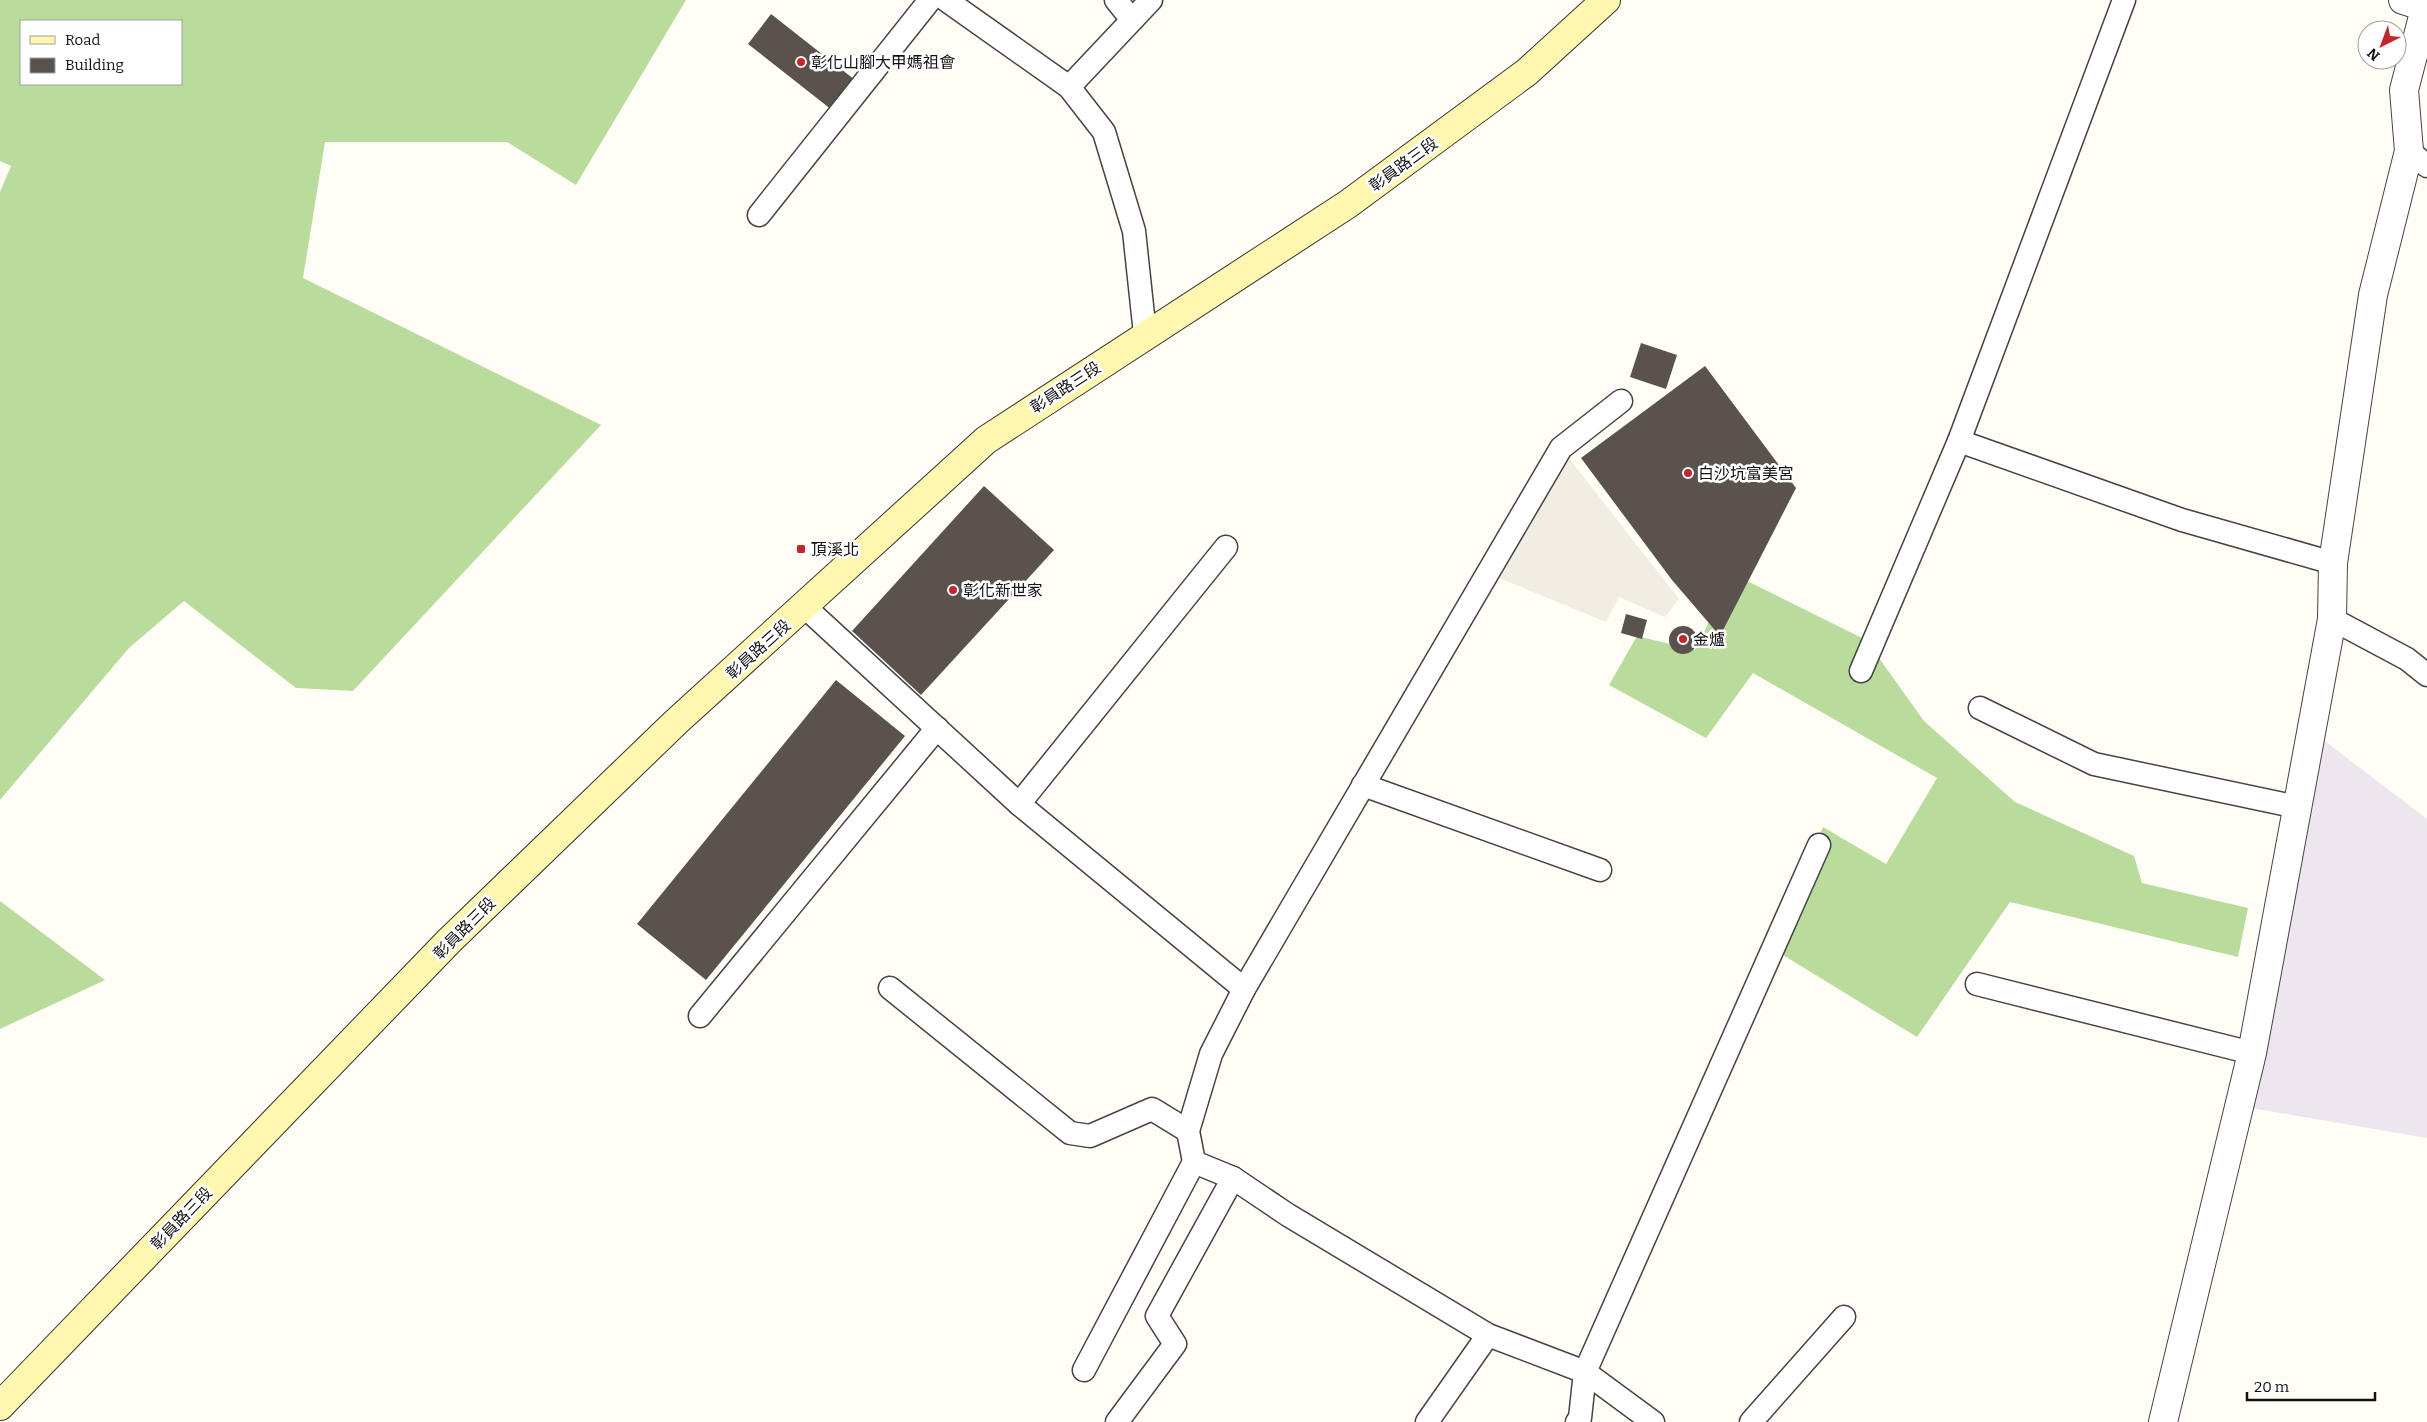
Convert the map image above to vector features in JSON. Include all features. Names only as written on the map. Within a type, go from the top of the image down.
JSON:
[{"type":"main road","name":"彰員路三段","points":[[0,1406],[449,941],[676,722],[805,607],[986,440],[1145,334],[1348,204],[1527,72],[1606,0]]},
{"type":"street","points":[[2163,1422],[2252,1053],[2332,619],[2333,563],[2373,295],[2418,158],[2404,90],[2419,3]]},
{"type":"lane","points":[[759,214],[930,0]]},
{"type":"lane","points":[[946,0],[1069,87],[1104,132],[1134,231],[1145,334]]},
{"type":"lane","points":[[1116,0],[1132,20]]},
{"type":"lane","points":[[1069,87],[1151,0]]},
{"type":"lane","points":[[1861,671],[1959,442],[2124,0]]},
{"type":"lane","points":[[1084,1370],[1194,1162],[1188,1130],[1211,1054],[1244,989],[1560,448],[1621,401]]},
{"type":"lane","points":[[1959,442],[2182,520],[2333,563]]},
{"type":"lane","points":[[1019,804],[1226,547]]},
{"type":"lane","points":[[805,607],[1019,804],[1244,989]]},
{"type":"lane","points":[[2332,619],[2407,659],[2427,675]]},
{"type":"lane","points":[[1980,708],[2094,764],[2297,808]]},
{"type":"lane","points":[[700,1016],[936,728]]},
{"type":"lane","points":[[1363,785],[1600,870]]},
{"type":"lane","points":[[1577,1422],[1580,1418],[1585,1372],[1819,845]]},
{"type":"lane","points":[[1978,984],[2252,1053]]},
{"type":"lane","points":[[890,988],[1070,1133],[1090,1136],[1152,1109],[1188,1130]]},
{"type":"lane","points":[[1194,1162],[1233,1178],[1288,1215],[1488,1335],[1585,1372],[1653,1422]]},
{"type":"lane","points":[[1117,1422],[1175,1344],[1157,1316],[1233,1178]]},
{"type":"lane","points":[[1751,1422],[1844,1317]]},
{"type":"lane","points":[[1426,1422],[1488,1335]]},
{"type":"shaded area","points":[[1561,448],[1679,599],[1665,617],[1619,597],[1606,622],[1487,573]]},
{"type":"shaded area","points":[[2309,729],[2427,819],[2427,1138],[2245,1107]]},
{"type":"green space","points":[[0,0],[686,0],[576,185],[507,142],[325,142],[303,278],[601,425],[353,691],[296,688],[184,601],[129,648],[0,800],[0,192],[11,166],[0,161]]},
{"type":"green space","points":[[1733,574],[1866,640],[1924,721],[2015,802],[2134,856],[2142,883],[2248,908],[2238,957],[2010,902],[1917,1037],[1773,949],[1823,827],[1886,864],[1937,778],[1753,673],[1706,738],[1609,685],[1637,636],[1695,650]]},
{"type":"green space","points":[[0,901],[105,980],[0,1029]]},
{"type":"building","name":"彰化山腳大甲媽祖會","points":[[771,14],[855,80],[832,110],[748,44]]},
{"type":"building","points":[[1641,343],[1677,355],[1666,389],[1630,377]]},
{"type":"building","name":"白沙坑富美宮","points":[[1705,366],[1796,488],[1720,636],[1672,580],[1581,458]]},
{"type":"building","name":"彰化新世家","points":[[984,486],[1054,550],[921,695],[852,631]]},
{"type":"building","points":[[1626,614],[1647,620],[1642,639],[1621,633]]},
{"type":"building","name":"金爐","points":[[1683,626],[1693,630],[1697,640],[1693,650],[1683,654],[1673,650],[1669,640],[1673,630]]},
{"type":"building","points":[[836,680],[905,736],[706,980],[637,924]]},
{"type":"place","name":"彰化山腳大甲媽祖會","points":[[801,62]]},
{"type":"place","name":"白沙坑富美宮","points":[[1688,473]]},
{"type":"place","name":"頂溪北","points":[[801,549]]},
{"type":"place","name":"彰化新世家","points":[[953,590]]},
{"type":"place","name":"金爐","points":[[1683,639]]}]
